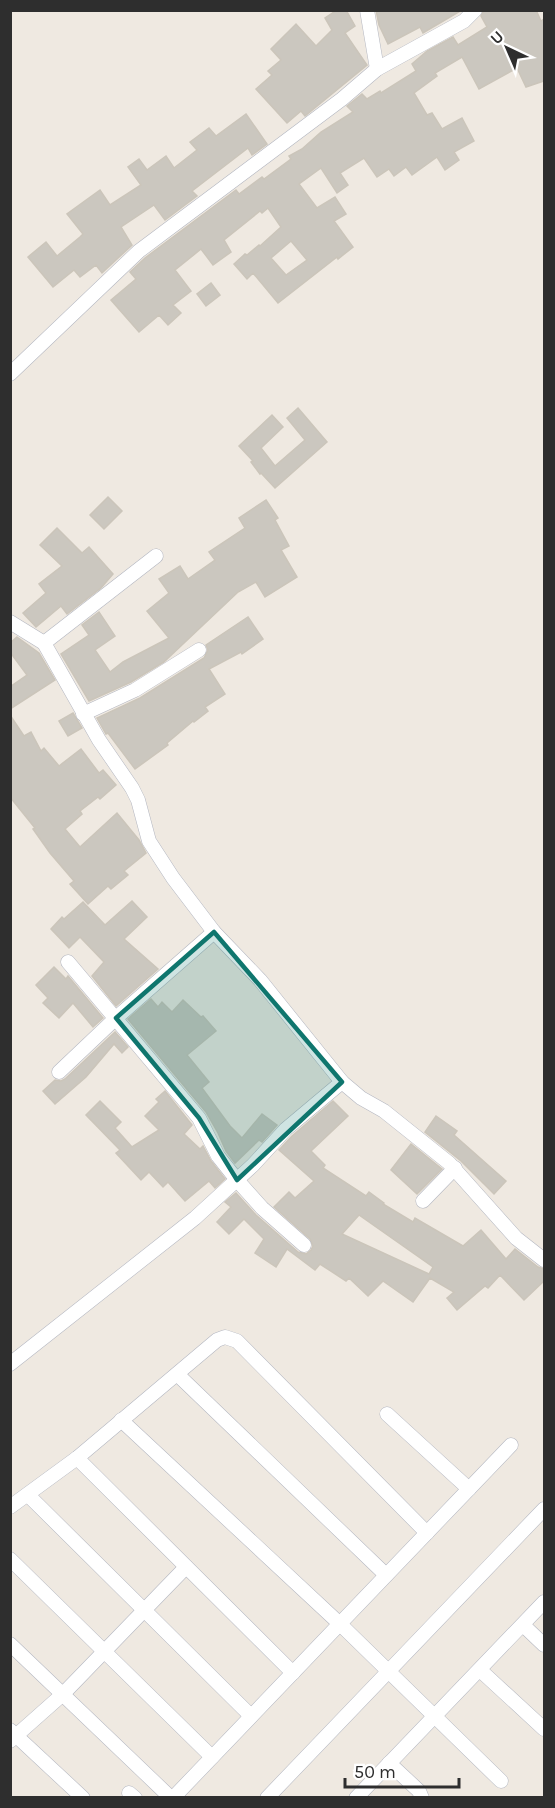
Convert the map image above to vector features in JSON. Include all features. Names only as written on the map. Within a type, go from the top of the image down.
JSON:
[{"type":"street","points":[[367,10],[377,69]]},
{"type":"street","points":[[10,374],[139,251],[342,99],[377,69],[455,27],[476,10]]},
{"type":"street","points":[[44,643],[156,556]]},
{"type":"street","points":[[10,622],[44,643],[83,714],[132,788],[138,800],[148,841],[214,932],[260,980],[342,1082],[361,1098],[384,1111],[455,1168],[516,1238],[544,1260]]},
{"type":"street","points":[[83,714],[135,690],[199,650]]},
{"type":"street","points":[[59,1072],[116,1018],[214,932]]},
{"type":"street","points":[[68,962],[200,1118],[218,1156],[237,1180],[262,1208],[304,1245]]},
{"type":"street","points":[[10,1364],[195,1218],[237,1180],[286,1130],[342,1082]]},
{"type":"street","points":[[423,1201],[455,1168]]},
{"type":"street","points":[[10,1507],[77,1458],[217,1340],[225,1336],[237,1341],[427,1533]]},
{"type":"street","points":[[178,1375],[386,1575]]},
{"type":"street","points":[[387,1414],[469,1489]]},
{"type":"street","points":[[122,1420],[340,1624],[501,1781]]},
{"type":"street","points":[[10,1644],[172,1797],[511,1445]]},
{"type":"street","points":[[77,1458],[292,1673]]},
{"type":"street","points":[[28,1495],[251,1716]]},
{"type":"street","points":[[267,1797],[544,1509]]},
{"type":"street","points":[[10,1559],[212,1757]]},
{"type":"street","points":[[83,1797],[12,1735],[63,1694],[186,1566]]},
{"type":"street","points":[[356,1797],[544,1602]]},
{"type":"street","points":[[523,1625],[544,1645]]},
{"type":"street","points":[[480,1670],[544,1729]]},
{"type":"street","points":[[389,1763],[422,1797]]},
{"type":"highlighted area","points":[[214,932],[342,1082],[237,1180],[199,1118],[116,1018]]},
{"type":"building","points":[[337,10],[346,10],[355,26],[345,33],[367,65],[305,116],[301,111],[287,123],[256,89],[272,75],[268,71],[281,60],[271,49],[296,24],[316,46],[332,30],[325,18]]},
{"type":"building","points":[[376,10],[462,10],[423,33],[420,27],[388,44],[379,25]]},
{"type":"building","points":[[484,10],[536,10],[541,21],[544,19],[544,81],[526,87],[517,68],[479,89],[462,57],[435,73],[437,76],[414,93],[427,115],[432,113],[442,129],[462,118],[474,141],[454,152],[459,160],[445,170],[437,157],[412,175],[406,167],[394,176],[389,169],[377,177],[364,158],[340,173],[348,185],[337,193],[321,168],[299,184],[317,208],[335,197],[346,214],[334,221],[353,247],[338,259],[337,257],[278,303],[253,273],[247,279],[234,264],[245,254],[247,255],[260,246],[281,227],[268,208],[262,213],[260,211],[224,240],[231,252],[213,265],[201,249],[175,270],[191,291],[173,305],[181,313],[168,325],[159,315],[139,332],[111,300],[136,279],[130,272],[145,258],[236,190],[239,194],[291,159],[289,156],[353,112],[347,106],[362,94],[367,99],[380,91],[381,93],[416,71],[412,64],[427,51],[453,37],[458,45],[487,27],[481,16]],"holes":[[[291,241],[307,260],[286,275],[271,258]]]},
{"type":"building","points":[[246,114],[267,144],[252,155],[248,148],[192,191],[197,196],[165,220],[154,205],[121,227],[132,245],[102,273],[96,265],[80,277],[74,270],[53,287],[28,257],[46,242],[57,256],[80,237],[83,234],[67,214],[100,190],[110,205],[141,185],[128,167],[139,159],[147,170],[166,156],[174,168],[197,150],[190,142],[209,128],[216,136]]},
{"type":"building","points":[[211,283],[220,295],[206,306],[197,294]]},
{"type":"building","points":[[298,408],[327,442],[275,488],[260,474],[251,462],[253,461],[239,446],[272,415],[283,427],[261,448],[275,466],[305,440],[287,418]]},
{"type":"building","points":[[108,497],[122,511],[104,529],[90,515]]},
{"type":"building","points":[[266,500],[278,518],[275,520],[289,546],[281,550],[297,577],[265,597],[256,582],[238,592],[164,662],[131,682],[89,701],[61,654],[89,635],[82,625],[99,612],[115,636],[95,650],[110,672],[123,662],[169,638],[147,611],[169,593],[159,579],[180,566],[188,579],[215,560],[209,552],[245,528],[239,518]]},
{"type":"building","points":[[57,528],[82,553],[89,547],[113,574],[101,588],[67,614],[61,606],[36,627],[23,613],[46,593],[39,584],[62,566],[40,545]]},
{"type":"building","points":[[248,617],[263,639],[242,654],[241,652],[209,669],[225,694],[205,707],[208,711],[135,769],[108,733],[106,734],[97,718],[140,698],[204,658],[208,650],[206,645]]},
{"type":"building","points":[[17,637],[39,653],[55,680],[10,709],[10,687],[27,675],[10,652],[10,643]]},
{"type":"building","points":[[73,713],[82,728],[68,736],[59,721]]},
{"type":"building","points":[[10,715],[24,736],[31,732],[41,751],[44,748],[59,766],[81,749],[99,773],[103,770],[116,785],[100,799],[98,797],[80,811],[82,814],[65,829],[80,847],[117,813],[139,840],[146,853],[124,871],[128,875],[111,889],[108,886],[88,904],[70,884],[74,881],[50,853],[33,829],[35,828],[10,797]]},
{"type":"building","points":[[132,901],[147,917],[124,939],[158,969],[116,1006],[92,976],[104,962],[80,937],[69,948],[51,929],[62,917],[64,919],[83,902],[105,925]]},
{"type":"building","points":[[54,967],[66,979],[68,976],[103,1018],[93,1027],[73,1003],[59,1018],[43,1003],[48,998],[36,985]]},
{"type":"building","points":[[151,999],[158,1007],[162,1002],[172,1012],[183,1000],[201,1017],[203,1016],[216,1031],[187,1055],[209,1082],[202,1088],[230,1126],[242,1138],[262,1114],[277,1125],[262,1142],[259,1140],[235,1163],[226,1151],[206,1112],[128,1019]]},
{"type":"building","points":[[115,1032],[128,1047],[122,1053],[114,1044],[86,1077],[55,1104],[43,1091],[55,1080],[65,1079]]},
{"type":"building","points":[[165,1091],[192,1125],[184,1134],[200,1149],[203,1146],[225,1179],[215,1188],[209,1181],[185,1201],[168,1182],[163,1187],[149,1172],[141,1180],[116,1153],[120,1150],[86,1115],[100,1101],[121,1122],[115,1128],[132,1147],[159,1130],[145,1116],[159,1102],[156,1099]]},
{"type":"building","points":[[333,1101],[348,1116],[311,1151],[325,1165],[323,1168],[366,1196],[369,1192],[383,1204],[413,1222],[415,1218],[463,1246],[481,1230],[506,1259],[515,1249],[544,1269],[544,1281],[524,1300],[500,1275],[488,1288],[485,1286],[457,1310],[447,1298],[454,1292],[430,1278],[413,1302],[383,1281],[368,1296],[349,1278],[346,1281],[320,1264],[315,1270],[287,1249],[276,1267],[255,1253],[264,1239],[244,1219],[229,1234],[217,1222],[231,1207],[225,1202],[236,1193],[256,1215],[298,1252],[306,1254],[311,1250],[313,1246],[310,1239],[274,1207],[289,1192],[295,1198],[314,1181],[279,1150]],"holes":[[[359,1215],[433,1267],[429,1274],[342,1234]]]},
{"type":"building","points":[[436,1116],[457,1131],[454,1135],[506,1181],[494,1194],[461,1161],[425,1132]]},
{"type":"building","points":[[411,1144],[442,1169],[417,1194],[391,1170]]}]
